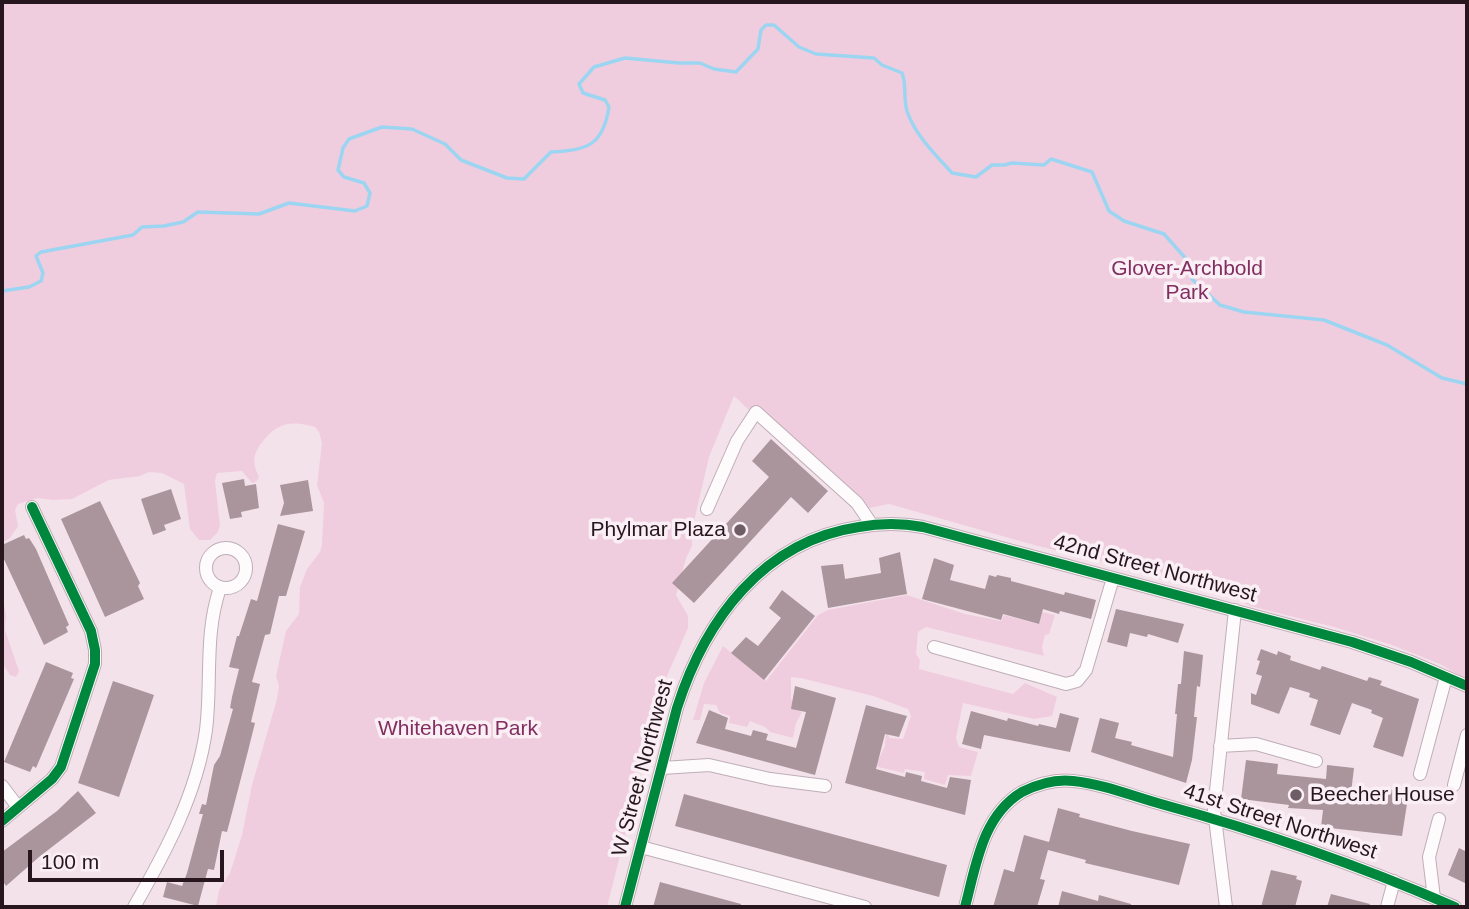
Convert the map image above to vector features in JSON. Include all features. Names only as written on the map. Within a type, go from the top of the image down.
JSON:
[{"type":"street","points":[[707,509],[737,441],[756,412],[858,503],[872,525]]},
{"type":"street","points":[[2,821],[52,779],[61,767],[92,678],[95,659],[91,631],[32,507]]},
{"type":"street","name":"42nd Street Northwest","points":[[827,533],[872,525],[901,524],[923,527],[1380,650],[1467,686]]},
{"type":"street","name":"W Street Northwest","points":[[625,907],[687,680],[700,650],[727,607],[747,583],[774,560],[802,543],[827,533]]},
{"type":"street","points":[[934,647],[1066,684],[1077,681],[1086,670],[1113,578]]},
{"type":"street","points":[[134,907],[184,808],[201,759],[208,705],[209,639],[220,588]]},
{"type":"street","points":[[1226,907],[1214,819],[1235,611]]},
{"type":"street","points":[[1420,774],[1446,677]]},
{"type":"street","points":[[1454,785],[1467,735]]},
{"type":"street","points":[[1220,746],[1256,744],[1316,761]]},
{"type":"street","points":[[662,768],[709,765],[770,779],[825,786]]},
{"type":"street","name":"41st Street Northwest","points":[[965,907],[986,833],[1004,806],[1019,794],[1041,784],[1061,781],[1088,784],[1214,819],[1394,881],[1455,907]]},
{"type":"street","points":[[2,786],[18,807]]},
{"type":"street","points":[[1434,898],[1429,857],[1439,819]]},
{"type":"street","points":[[641,847],[865,907]]},
{"type":"street","points":[[1387,907],[1394,881]]},
{"type":"green space","name":"Glover-Archbold Park","points":[[2,2],[1467,2],[1467,680],[1440,664],[1392,645],[1250,606],[1217,590],[1034,545],[889,504],[855,511],[734,396],[709,457],[692,530],[692,546],[676,595],[688,616],[688,628],[663,685],[607,907],[216,907],[219,890],[230,873],[242,835],[252,785],[277,699],[279,686],[276,676],[286,631],[299,614],[300,587],[307,569],[322,545],[324,503],[317,485],[322,443],[315,427],[298,423],[283,425],[271,432],[257,450],[254,461],[259,477],[257,481],[252,483],[242,471],[217,473],[215,481],[220,526],[210,540],[199,540],[190,529],[184,484],[162,473],[149,472],[140,476],[109,480],[72,499],[38,498],[18,504],[15,510],[18,526],[10,538],[2,543]]},
{"type":"green space","points":[[2,594],[6,615],[5,630],[19,671],[16,677],[10,675],[2,663]]},
{"type":"green space","points":[[907,595],[965,614],[1001,621],[1004,615],[1038,624],[1042,612],[1055,615],[1049,634],[1045,635],[1042,647],[1044,656],[926,627],[918,632],[916,654],[920,660],[919,669],[1013,694],[1025,683],[1057,697],[1052,716],[1034,719],[963,703],[956,738],[959,747],[978,752],[971,776],[948,775],[945,785],[924,779],[925,772],[905,769],[904,773],[878,767],[877,763],[885,746],[886,732],[890,738],[903,739],[911,716],[908,709],[873,696],[791,677],[791,700],[794,701],[792,708],[802,712],[793,738],[770,732],[750,721],[747,727],[729,723],[730,716],[720,713],[716,705],[704,704],[700,720],[693,720],[704,683],[723,646],[766,681],[818,615],[828,610]]},
{"type":"building","name":"Phylmar Plaza","points":[[771,439],[828,491],[808,513],[791,497],[694,603],[672,583],[769,477],[752,461]]},
{"type":"building","points":[[244,479],[245,486],[256,484],[259,508],[241,512],[242,517],[230,519],[222,483]]},
{"type":"building","points":[[308,480],[313,511],[280,516],[284,503],[280,485]]},
{"type":"building","points":[[171,489],[181,519],[164,525],[166,530],[153,535],[141,499]]},
{"type":"building","points":[[100,501],[140,583],[138,586],[144,599],[105,617],[61,519]]},
{"type":"building","points":[[278,524],[305,531],[286,596],[279,596],[270,634],[265,635],[252,682],[260,684],[251,722],[255,723],[227,832],[222,831],[214,870],[208,869],[198,906],[163,897],[167,882],[182,886],[187,873],[203,814],[199,814],[202,804],[206,805],[214,765],[220,756],[233,709],[230,708],[239,669],[229,667],[237,636],[251,599],[257,601]]},
{"type":"building","points":[[24,535],[36,549],[69,625],[66,627],[68,632],[44,645],[2,555],[2,545]]},
{"type":"building","points":[[900,552],[907,594],[828,608],[821,566],[843,564],[845,579],[881,573],[879,558]]},
{"type":"building","points":[[934,558],[954,565],[950,580],[985,589],[989,575],[997,575],[1064,595],[1065,592],[1096,600],[1091,619],[1043,609],[1039,624],[1003,614],[1001,620],[922,599]]},
{"type":"building","points":[[782,590],[815,616],[764,680],[731,653],[746,637],[758,646],[781,618],[769,608]]},
{"type":"building","points":[[1116,609],[1184,624],[1178,643],[1148,634],[1147,637],[1130,633],[1127,647],[1107,642]]},
{"type":"building","points":[[1261,649],[1277,655],[1278,651],[1291,656],[1290,660],[1320,670],[1322,666],[1367,681],[1369,677],[1382,681],[1380,685],[1419,699],[1403,757],[1373,747],[1383,718],[1371,713],[1372,710],[1352,703],[1340,735],[1310,725],[1318,700],[1309,697],[1310,693],[1290,687],[1279,714],[1251,704],[1251,693],[1256,695],[1262,676],[1256,674]]},
{"type":"building","points":[[1184,651],[1203,655],[1200,687],[1197,686],[1192,760],[1186,783],[1091,752],[1100,718],[1119,723],[1115,738],[1173,757],[1178,684],[1181,684]]},
{"type":"building","points":[[46,662],[73,673],[71,678],[74,679],[36,768],[33,766],[30,772],[4,762]]},
{"type":"building","points":[[113,681],[154,695],[119,797],[78,783]]},
{"type":"building","points":[[795,686],[836,698],[815,775],[696,743],[709,710],[728,718],[725,729],[751,736],[753,730],[768,734],[766,740],[796,748],[806,712],[791,709]]},
{"type":"building","points":[[866,705],[907,716],[899,737],[885,734],[876,769],[905,777],[906,772],[922,776],[921,781],[947,788],[950,777],[971,780],[965,815],[845,783]]},
{"type":"building","points":[[971,711],[1007,721],[1008,718],[1056,728],[1060,713],[1079,718],[1070,752],[984,735],[981,749],[962,744]]},
{"type":"building","name":"Beecher House","points":[[1246,760],[1278,764],[1277,774],[1326,779],[1327,765],[1354,768],[1350,801],[1381,804],[1383,789],[1409,791],[1402,836],[1321,827],[1323,810],[1288,808],[1289,805],[1241,799]]},
{"type":"building","points":[[78,791],[96,813],[6,886],[2,880],[2,852],[57,811]]},
{"type":"building","points":[[684,794],[947,865],[939,897],[675,826]]},
{"type":"building","points":[[1058,808],[1080,814],[1079,817],[1190,844],[1179,885],[1085,863],[1086,860],[1048,850],[1040,879],[1045,880],[1037,907],[993,907],[1004,869],[1014,872],[1024,835],[1049,842]]},
{"type":"building","points":[[1459,848],[1467,852],[1467,884],[1448,875]]},
{"type":"building","points":[[1271,870],[1297,876],[1296,879],[1302,881],[1295,907],[1261,907]]},
{"type":"building","points":[[660,882],[741,904],[740,907],[653,907]]},
{"type":"building","points":[[1062,891],[1098,901],[1099,895],[1131,904],[1131,907],[1058,907]]},
{"type":"building","points":[[1331,894],[1370,904],[1369,907],[1327,907]]},
{"type":"waterway","points":[[2,291],[29,287],[41,281],[43,273],[36,256],[41,252],[133,235],[142,227],[183,222],[198,212],[259,214],[289,203],[355,211],[367,206],[370,193],[364,183],[344,177],[338,170],[343,148],[349,139],[382,127],[412,129],[445,144],[461,160],[507,178],[524,179],[551,152],[574,150],[598,138],[609,107],[605,100],[583,93],[579,84],[594,67],[625,58],[700,63],[714,69],[736,72],[758,49],[761,30],[766,25],[774,25],[799,47],[816,54],[874,58],[882,65],[902,73],[906,106],[911,120],[926,144],[952,173],[976,177],[992,165],[1044,165],[1051,159],[1092,172],[1109,211],[1124,221],[1164,234],[1188,261],[1192,279],[1220,305],[1244,312],[1324,320],[1387,345],[1442,378],[1467,384]]},
{"type":"cycle path","points":[[2,821],[52,779],[61,767],[95,664],[91,631],[32,507]]},
{"type":"cycle path","points":[[625,907],[677,708],[704,645],[742,590],[767,567],[794,549],[825,535],[875,525],[923,527],[1352,642],[1411,662],[1467,686]]},
{"type":"cycle path","points":[[965,907],[977,859],[989,828],[998,814],[1022,792],[1060,781],[1106,787],[1273,838],[1383,877],[1455,907]]},
{"type":"place","name":"Phylmar Plaza","points":[[740,530]]},
{"type":"place","name":"Beecher House","points":[[1296,795]]},
{"type":"park label","name":"Whitehaven Park","points":[[458,729]]}]
